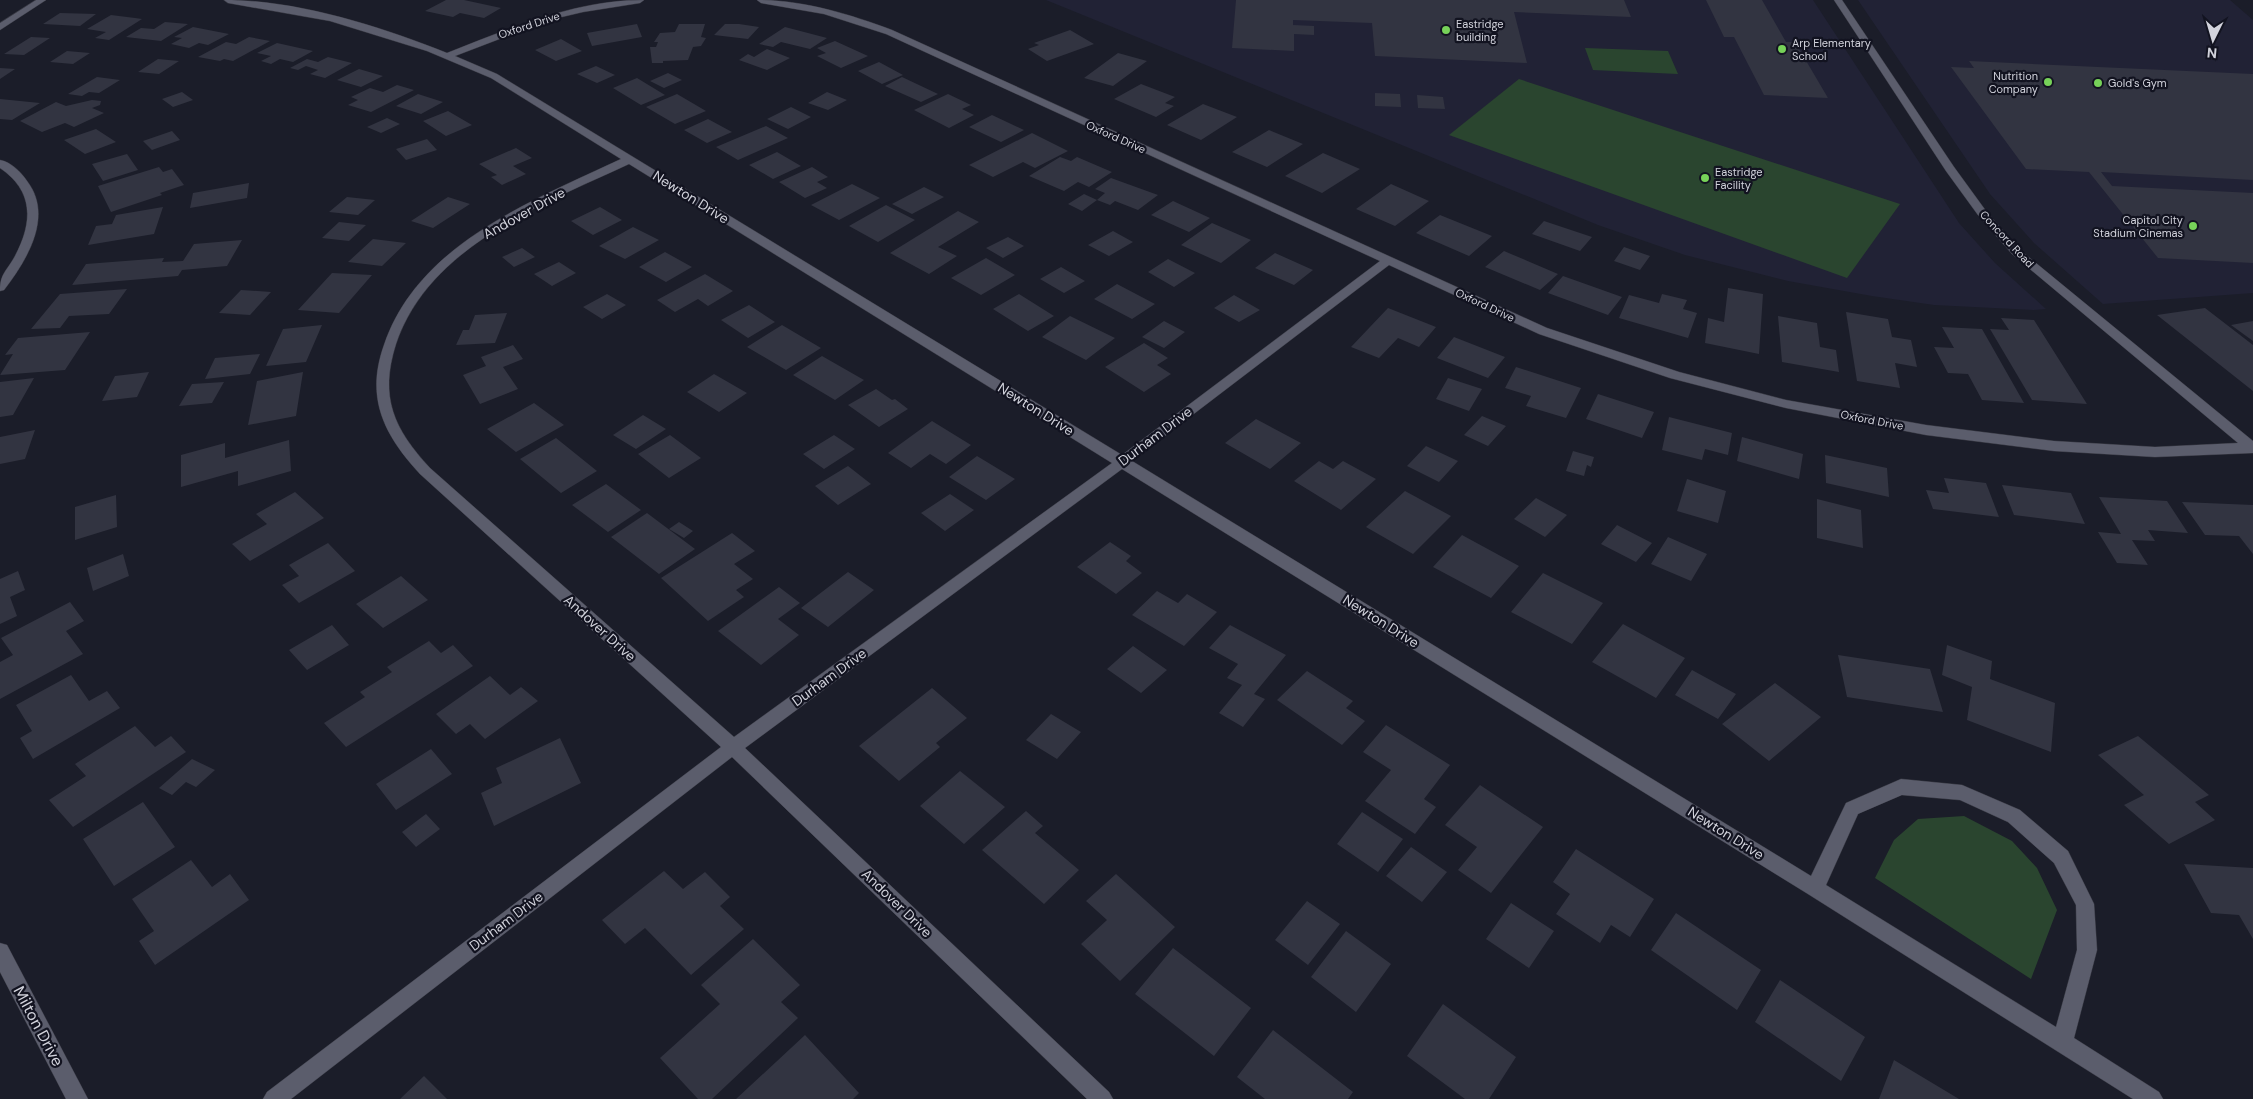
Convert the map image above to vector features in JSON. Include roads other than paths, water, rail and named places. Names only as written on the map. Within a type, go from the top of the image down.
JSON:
[{"type":"street","points":[[0,28],[42,0]]},
{"type":"street","name":"Newton Drive","points":[[228,0],[330,18],[388,33],[449,55],[494,76],[1815,888],[2152,1099]]},
{"type":"street","name":"Oxford Drive","points":[[449,55],[546,18],[583,8],[640,0]]},
{"type":"street","name":"Oxford Drive","points":[[761,0],[830,12],[889,32],[1542,332],[1675,375],[1786,404],[1926,430],[2054,446],[2155,452],[2252,447]]},
{"type":"street","name":"Concord Road","points":[[1838,0],[1950,169],[1982,213],[2016,252],[2252,447]]},
{"type":"street","name":"Andover Drive","points":[[630,159],[504,221],[459,251],[403,309],[388,342],[382,375],[384,406],[398,439],[425,472],[733,748],[1102,1099]]},
{"type":"street","points":[[0,162],[7,166],[24,183],[34,203],[33,225],[23,251],[0,287]]},
{"type":"street","name":"Durham Drive","points":[[274,1099],[733,748],[1122,462],[1388,260]]},
{"type":"street","points":[[1815,888],[1852,808],[1900,787],[1962,793],[2014,816],[2060,857],[2085,904],[2087,950],[2062,1044]]},
{"type":"street","name":"Milton Drive","points":[[0,952],[77,1099]]},
{"type":"place","name":"Eastridge building","points":[[1446,30]]},
{"type":"place","name":"Arp Elementary School","points":[[1782,49]]},
{"type":"place","name":"Nutrition Company","points":[[2048,82]]},
{"type":"place","name":"Gold's Gym","points":[[2098,83]]},
{"type":"place","name":"Eastridge Facility","points":[[1705,178]]},
{"type":"place","name":"Capitol City Stadium Cinemas","points":[[2193,226]]}]
